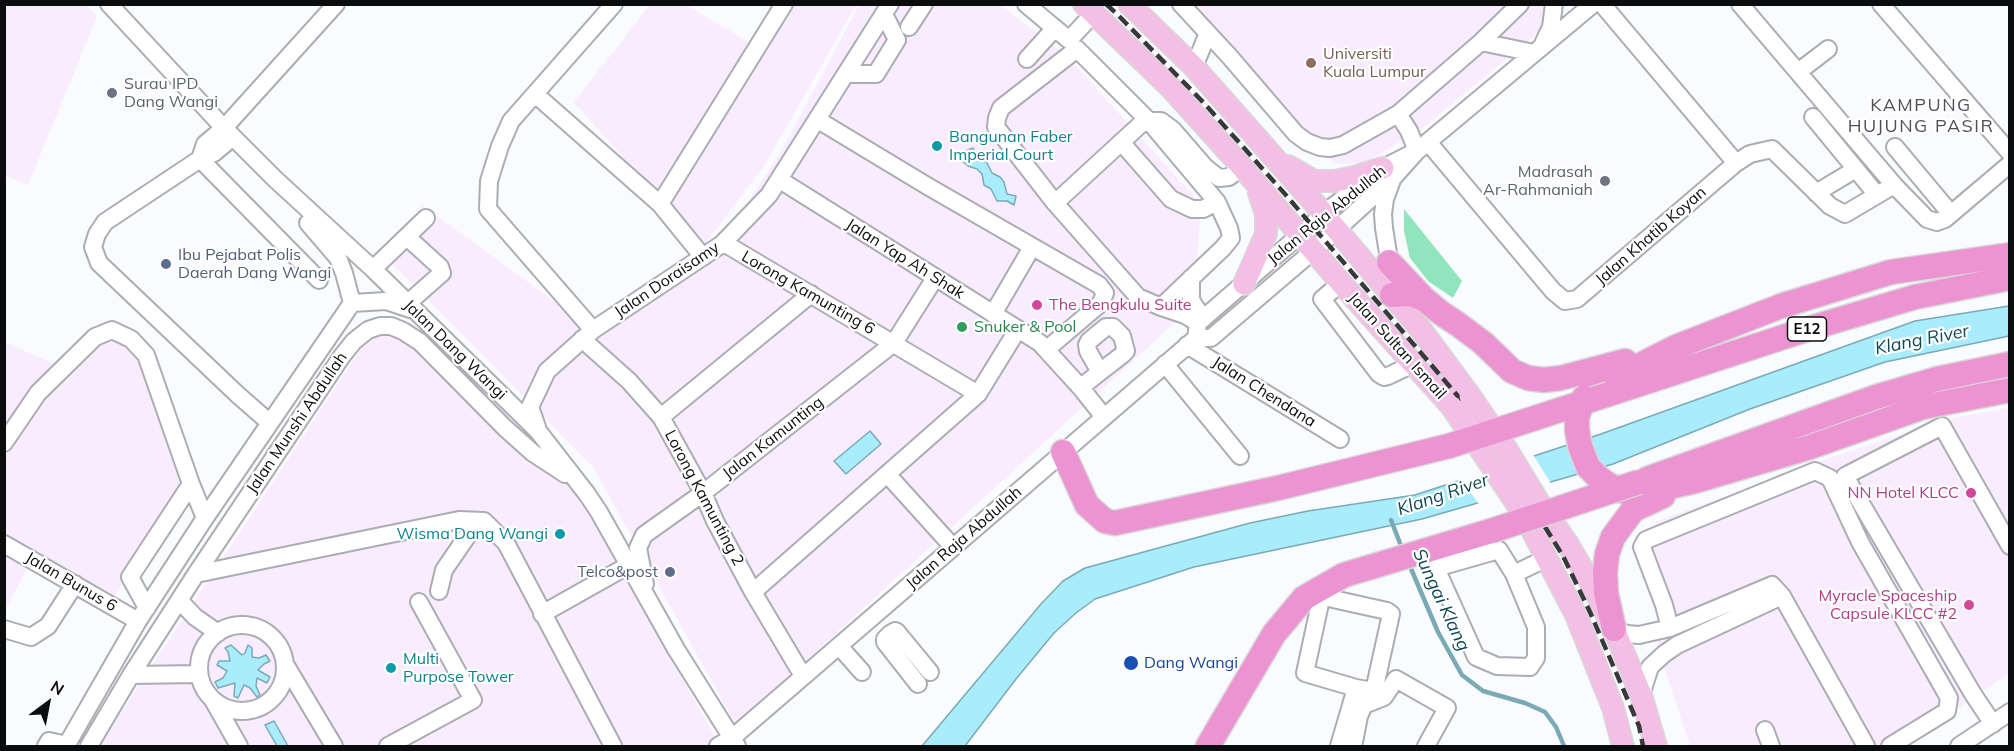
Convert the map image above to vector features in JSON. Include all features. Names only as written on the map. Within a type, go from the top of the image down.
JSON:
[{"type":"highway","points":[[2010,255],[1892,272],[1781,306],[1676,347],[1593,388],[1584,398],[1577,417],[1577,430],[1588,467],[1609,485],[1637,494],[1695,482],[1810,447],[1923,407],[2010,390]]},
{"type":"highway","points":[[1389,262],[1424,299],[1483,344],[1512,371],[1528,378],[1544,380],[1560,378],[1676,347]]},
{"type":"highway","name":"E12","points":[[1063,452],[1087,505],[1105,521],[1115,523],[1278,488],[1449,446],[1811,328],[1915,297],[2010,278]]},
{"type":"highway","points":[[1392,295],[1410,294],[1424,299]]},
{"type":"highway","points":[[1208,747],[1274,634],[1304,598],[1344,575],[1491,531],[1639,482],[1876,397],[1937,379],[2010,364]]},
{"type":"highway","points":[[1614,629],[1606,593],[1605,573],[1607,554],[1613,537],[1633,510],[1695,482]]},
{"type":"main road","name":"Jalan Sultan Ismail","points":[[1129,4],[1194,68],[1392,295],[1422,331],[1461,402]]},
{"type":"main road","name":"Jalan Sultan Ismail","points":[[1089,9],[1170,87],[1413,364],[1461,402],[1507,450],[1531,508],[1547,558],[1576,615],[1601,676],[1623,747]]},
{"type":"main road","points":[[1266,149],[1298,173],[1314,181],[1335,181],[1388,173]]},
{"type":"main road","points":[[1244,284],[1265,240],[1267,227],[1266,214],[1257,187]]},
{"type":"main road","name":"Jalan Sultan Ismail","points":[[1531,508],[1587,577],[1614,629],[1641,695],[1656,747]]},
{"type":"street","name":"Jalan Dang Wangi","points":[[110,4],[275,179],[373,269],[538,431],[593,503],[729,744]]},
{"type":"street","points":[[270,423],[99,263],[93,247],[97,234],[105,222],[200,159],[205,144],[229,132],[336,4]]},
{"type":"street","points":[[614,4],[535,94],[660,204],[703,257]]},
{"type":"street","points":[[660,204],[784,4]]},
{"type":"street","points":[[909,27],[924,4]]},
{"type":"street","points":[[1026,4],[1073,44],[1149,121],[1217,202],[1229,228],[1231,238],[1223,248],[1161,307]]},
{"type":"street","points":[[1181,4],[1296,134],[1320,147],[1343,145],[1398,114],[1481,42],[1520,4]]},
{"type":"street","points":[[1481,42],[1538,50],[1551,27],[1554,4]]},
{"type":"street","points":[[1564,4],[1575,19]]},
{"type":"street","name":"Jalan Raja Abdullah","points":[[1196,331],[1211,338],[1330,222],[1593,4]]},
{"type":"street","points":[[1602,4],[1736,163],[1750,154],[1772,149],[1830,206],[1845,214],[1894,184]]},
{"type":"street","points":[[1740,4],[1894,184],[1927,219],[1937,222],[1945,219],[2010,164]]},
{"type":"street","points":[[1881,4],[2010,153]]},
{"type":"street","points":[[846,75],[876,74],[897,40],[887,9]]},
{"type":"street","name":"Jalan Doraisamy","points":[[538,431],[530,407],[548,370],[587,334],[722,244],[769,195],[887,9]]},
{"type":"street","name":"Jalan Chendana","points":[[1089,9],[1073,44],[1001,108],[996,127],[1054,203],[1138,297],[1185,315],[1196,331],[1340,439]]},
{"type":"street","points":[[1027,59],[1055,28]]},
{"type":"street","points":[[1194,68],[1208,33]]},
{"type":"street","points":[[1798,72],[1828,49]]},
{"type":"street","name":"Lorong Kamunting 2","points":[[535,94],[511,121],[500,146],[489,181],[488,210],[587,334],[661,417],[703,493],[715,521],[753,592],[803,676]]},
{"type":"street","points":[[1398,114],[1423,146]]},
{"type":"street","points":[[1813,117],[1877,195]]},
{"type":"street","points":[[818,120],[1099,285],[1105,293]]},
{"type":"street","points":[[1054,203],[1141,124],[1149,121],[1161,121],[1173,130],[1205,167],[1219,178],[1228,177],[1242,167]]},
{"type":"street","points":[[1121,142],[1171,199],[1192,209],[1203,209],[1217,202]]},
{"type":"street","name":"Jalan Khatib Koyan","points":[[1423,146],[1552,291],[1565,301],[1577,299],[1736,163]]},
{"type":"street","points":[[1895,147],[1951,214]]},
{"type":"street","points":[[200,159],[319,280]]},
{"type":"street","points":[[1816,193],[1856,169]]},
{"type":"street","points":[[1388,173],[1383,214],[1392,295]]},
{"type":"street","points":[[275,179],[338,258],[352,303],[386,301],[413,308],[442,273],[440,267],[407,237]]},
{"type":"street","name":"Jalan Yap Ah Shak","points":[[780,180],[1047,349],[1104,417]]},
{"type":"street","points":[[373,269],[426,218]]},
{"type":"street","name":"Jalan Raja Abdullah","points":[[729,744],[803,676],[1165,364],[1244,284],[1307,243]]},
{"type":"street","name":"Lorong Kamunting 6","points":[[722,244],[811,294],[978,394]]},
{"type":"street","points":[[993,314],[1032,247]]},
{"type":"street","name":"Jalan Kamunting","points":[[648,602],[638,548],[644,535],[703,493],[894,343],[935,278]]},
{"type":"street","points":[[1191,278],[1191,300],[1196,331]]},
{"type":"street","points":[[1047,349],[1101,303],[1105,293],[1126,283]]},
{"type":"street","points":[[1341,284],[1322,299],[1379,374],[1384,377],[1388,376],[1413,364]]},
{"type":"street","points":[[661,417],[811,294]]},
{"type":"street","name":"Jalan Munshi Abdullah","points":[[67,746],[142,614],[352,303]]},
{"type":"street","name":"Jalan Munshi Abdullah","points":[[89,747],[131,675],[196,574],[342,356],[354,341],[368,330],[380,326],[391,326],[420,342],[533,453],[576,481]]},
{"type":"street","points":[[753,592],[978,394],[1017,329]]},
{"type":"street","points":[[4,443],[38,393],[96,337],[111,330],[131,339],[146,355],[205,518]]},
{"type":"street","points":[[1165,364],[1240,456]]},
{"type":"street","points":[[1080,388],[1100,372]]},
{"type":"street","points":[[1993,724],[1973,694],[1845,476],[1914,446],[1942,426],[1987,514],[2010,546]]},
{"type":"street","points":[[1670,628],[1664,605],[1642,547],[1646,540],[1815,471],[1830,478],[1855,544],[1949,698],[1947,711],[1890,747]]},
{"type":"street","points":[[887,474],[953,547]]},
{"type":"street","points":[[142,614],[130,577],[191,484]]},
{"type":"street","points":[[196,574],[459,520],[484,521],[506,543],[613,747]]},
{"type":"street","points":[[439,591],[444,570],[468,535],[484,521]]},
{"type":"street","name":"Jalan Bunus 6","points":[[4,544],[75,584],[142,614]]},
{"type":"street","points":[[1499,550],[1514,574],[1536,627],[1536,658],[1530,668],[1497,666],[1476,657],[1436,568],[1499,550]]},
{"type":"street","points":[[1514,574],[1547,558]]},
{"type":"street","points":[[542,614],[629,565]]},
{"type":"street","points":[[1641,695],[1650,667],[1664,654],[1777,591],[1788,576]]},
{"type":"street","points":[[6,634],[31,637],[48,626],[75,584]]},
{"type":"street","points":[[1614,629],[1627,634],[1639,634],[1670,628],[1777,591]]},
{"type":"street","points":[[1777,591],[1866,747]]},
{"type":"street","points":[[1324,597],[1387,611],[1390,614],[1374,691],[1356,688],[1305,673],[1321,599],[1324,597]]},
{"type":"street","points":[[180,601],[195,617],[218,633]]},
{"type":"street","points":[[387,747],[473,700],[419,602]]},
{"type":"street","points":[[873,616],[890,634]]},
{"type":"street","points":[[239,747],[204,688],[199,674],[199,662],[202,651],[209,640],[218,633],[231,627],[246,626],[260,630],[272,638],[281,650],[285,664],[334,747]]},
{"type":"street","points":[[918,684],[885,642],[890,634],[897,632],[930,672]]},
{"type":"street","points":[[839,646],[862,672]]},
{"type":"street","points":[[213,700],[225,708],[240,711],[254,710],[267,703],[278,692],[284,679],[285,664]]},
{"type":"street","points":[[131,675],[199,674]]},
{"type":"street","points":[[1350,743],[1364,705],[1384,697],[1396,679],[1447,708],[1426,747]]},
{"type":"street","points":[[1350,743],[1356,688]]},
{"type":"street","points":[[1959,747],[2010,712]]},
{"type":"street","points":[[46,747],[50,741],[67,746]]},
{"type":"shaded area","points":[[1549,4],[1539,32],[1419,131],[1364,163],[1340,164],[1309,148],[1169,5]]},
{"type":"shaded area","points":[[4,5],[86,5],[97,16],[28,185],[5,176]]},
{"type":"shaded area","points":[[650,5],[686,5],[750,43],[661,189],[644,181],[574,102]]},
{"type":"shaded area","points":[[783,5],[856,5],[766,163],[702,248],[665,198]]},
{"type":"shaded area","points":[[859,5],[1000,5],[1067,56],[1201,204],[1194,305],[736,725],[593,467],[380,251],[423,206],[601,335],[712,256],[781,152]]},
{"type":"shaded area","points":[[381,333],[399,337],[412,345],[534,460],[576,489],[720,746],[99,746],[366,341],[373,335]]},
{"type":"shaded area","points":[[111,334],[143,356],[187,484],[113,598],[34,555],[5,610],[5,342],[67,370]]},
{"type":"shaded area","points":[[2009,408],[2009,674],[1906,746],[1690,746],[1658,648],[1658,621],[1640,539],[1658,521],[1832,457],[1958,417]]},
{"type":"green space","points":[[1404,209],[1462,281],[1453,298],[1428,281],[1410,258],[1404,231]]},
{"type":"water","points":[[973,148],[977,156],[987,163],[992,173],[1004,182],[1007,194],[1016,196],[1014,205],[1007,201],[997,201],[991,189],[984,185],[982,174],[962,161],[963,152]]},
{"type":"water","name":"Klang River","points":[[2009,306],[2009,336],[1885,362],[1750,409],[1613,464],[1422,519],[1194,567],[1095,599],[1054,633],[965,746],[922,746],[1041,604],[1063,581],[1085,568],[1250,523],[1308,511],[1415,495],[1601,434],[1915,321]]},
{"type":"water","points":[[870,431],[881,444],[846,474],[834,461]]},
{"type":"water","points":[[231,645],[242,655],[248,645],[252,648],[252,657],[259,658],[266,655],[270,661],[258,670],[270,677],[267,683],[257,678],[256,686],[260,695],[257,697],[250,688],[244,685],[238,698],[234,696],[235,683],[218,688],[215,682],[223,678],[227,671],[217,665],[219,661],[230,661],[225,648]]},
{"type":"water","points":[[274,721],[288,746],[277,746],[265,725]]},
{"type":"pier","points":[[1532,453],[1552,485],[1480,506],[1460,477]]},
{"type":"waterway","name":"Sungai Klang","points":[[1391,520],[1403,551]]},
{"type":"waterway","name":"Sungai Klang","points":[[1409,564],[1438,632],[1462,675],[1483,691],[1525,703],[1545,712],[1556,727],[1564,746]]},
{"type":"railway","points":[[1106,4],[1204,103],[1463,402],[1516,480],[1563,556],[1639,726],[1643,746]]},
{"type":"place","name":"Universiti Kuala Lumpur","points":[[1311,63]]},
{"type":"place","name":"Surau IPD Dang Wangi","points":[[112,93]]},
{"type":"place","name":"Bangunan Faber Imperial Court","points":[[937,146]]},
{"type":"place","name":"Madrasah Ar-Rahmaniah","points":[[1605,181]]},
{"type":"place","name":"Ibu Pejabat Polis Daerah Dang Wangi","points":[[166,264]]},
{"type":"place","name":"The Bengkulu Suite","points":[[1037,305]]},
{"type":"place","name":"Snuker & Pool","points":[[962,327]]},
{"type":"place","name":"NN Hotel KLCC","points":[[1971,493]]},
{"type":"place","name":"Wisma Dang Wangi","points":[[560,534]]},
{"type":"place","name":"Telco&post","points":[[670,572]]},
{"type":"place","name":"Myracle Spaceship Capsule KLCC #2","points":[[1969,605]]},
{"type":"place","name":"Dang Wangi","points":[[1131,663]]},
{"type":"place","name":"Multi Purpose Tower","points":[[391,668]]},
{"type":"district","name":"KAMPUNG HUJUNG PASIR","points":[[1921,116]]}]
